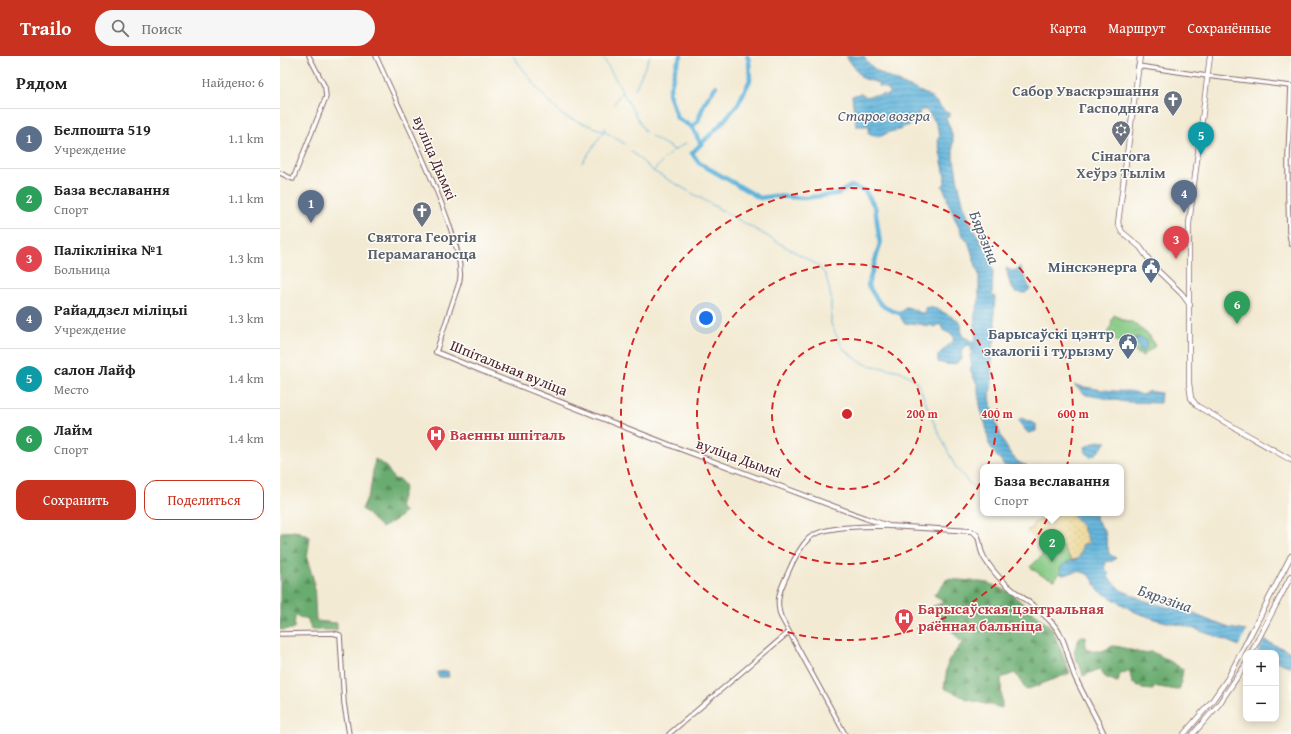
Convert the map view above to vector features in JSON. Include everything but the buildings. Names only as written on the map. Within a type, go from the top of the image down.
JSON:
[{"type":"main road","points":[[1140,56],[1118,217],[1120,230],[1140,247],[1156,268],[1182,294],[1190,305]]},
{"type":"main road","points":[[1210,56],[1189,224],[1189,391],[1193,402],[1197,406],[1291,460]]},
{"type":"main road","points":[[1182,294],[1190,289]]},
{"type":"main road","name":"Шпітальная вуліца","points":[[436,352],[487,374],[606,419]]},
{"type":"main road","name":"вуліца Дымкі","points":[[606,419],[682,450],[889,526],[975,532],[979,537],[982,553],[993,571],[1048,619],[1058,630],[1075,676],[1104,734]]},
{"type":"main road","points":[[1184,734],[1212,701],[1228,678],[1291,556]]},
{"type":"main road","points":[[1253,650],[1291,576]]},
{"type":"main road","points":[[1193,734],[1219,704],[1243,669]]},
{"type":"street","points":[[280,173],[293,179],[326,97],[324,87],[309,56]]},
{"type":"street","name":"вуліца Дымкі","points":[[376,56],[404,115],[435,188],[450,228],[460,264],[460,274]]},
{"type":"street","points":[[1138,66],[1291,86],[1288,156],[1289,232],[1291,244]]},
{"type":"street","name":"Шпітальная вуліца","points":[[436,352],[454,300],[460,274]]},
{"type":"street","points":[[864,518],[864,527]]},
{"type":"street","points":[[845,734],[789,632],[779,610],[779,592],[788,571],[803,544],[812,536],[830,529],[889,526]]},
{"type":"street","points":[[669,734],[789,632]]},
{"type":"street","points":[[280,634],[334,633],[340,635],[344,703],[349,734]]},
{"type":"green space","points":[[1114,315],[1128,322],[1132,322],[1150,336],[1155,346],[1142,356],[1106,335],[1112,324],[1111,322]]},
{"type":"green space","points":[[375,459],[385,465],[394,479],[400,480],[405,486],[399,507],[405,512],[382,528],[362,509],[370,491]]},
{"type":"green space","points":[[297,531],[310,537],[307,559],[314,581],[316,621],[337,623],[337,630],[311,630],[308,620],[295,616],[294,629],[280,630],[280,536],[281,532]]},
{"type":"green space","points":[[1062,545],[1071,560],[1061,568],[1061,573],[1057,575],[1055,580],[1041,575],[1030,567],[1047,550],[1052,554]]},
{"type":"green space","points":[[947,579],[988,583],[1009,592],[1052,628],[1070,673],[1026,690],[1015,673],[1001,678],[1002,708],[969,700],[944,688],[948,661],[962,643],[931,607],[945,602],[934,595]]},
{"type":"green space","points":[[1081,636],[1086,636],[1085,647],[1091,651],[1102,651],[1113,646],[1141,653],[1152,652],[1161,656],[1183,669],[1180,688],[1176,690],[1159,687],[1154,687],[1153,690],[1142,689],[1132,683],[1130,673],[1127,672],[1120,673],[1118,682],[1105,677],[1099,669],[1083,676],[1074,653]]},
{"type":"sand","points":[[1045,516],[1074,516],[1085,531],[1089,545],[1085,543],[1078,559],[1071,560],[1063,546],[1051,554],[1027,530],[1032,529],[1034,523],[1042,520]]},
{"type":"water","name":"Старое возера","points":[[846,56],[864,56],[875,70],[893,80],[929,96],[935,100],[944,111],[950,114],[949,117],[946,117],[946,119],[950,127],[953,140],[953,159],[963,203],[969,219],[982,244],[986,250],[991,253],[989,256],[993,271],[992,294],[995,297],[994,313],[996,334],[992,351],[994,354],[991,367],[993,379],[991,380],[992,384],[990,395],[993,413],[1001,436],[1012,456],[1024,464],[1003,464],[989,444],[986,426],[981,410],[978,386],[970,370],[972,366],[970,355],[974,352],[971,351],[972,348],[969,345],[965,346],[961,351],[962,358],[957,363],[948,364],[938,362],[938,355],[953,341],[954,336],[943,330],[940,324],[934,327],[930,325],[928,327],[921,324],[904,323],[900,316],[905,307],[922,313],[925,313],[925,308],[935,308],[958,320],[961,324],[962,336],[972,342],[976,338],[975,334],[977,331],[974,326],[975,314],[979,301],[979,275],[968,241],[962,235],[942,186],[945,183],[941,151],[938,143],[938,138],[940,135],[935,121],[926,110],[920,110],[918,119],[913,120],[910,125],[879,137],[870,135],[868,133],[869,126],[856,126],[852,96],[861,93],[866,97],[883,94],[887,96],[890,91],[879,86],[878,83],[862,78]]},
{"type":"water","points":[[1020,266],[1030,289],[1025,293],[1015,292],[1010,284],[1006,268],[1012,271],[1016,270]]},
{"type":"water","points":[[1135,337],[1147,340],[1146,348],[1142,352],[1140,351],[1140,346],[1136,343]]},
{"type":"water","points":[[1074,385],[1105,390],[1131,391],[1142,395],[1149,391],[1161,393],[1160,403],[1127,402],[1086,395]]},
{"type":"water","points":[[1021,418],[1036,424],[1036,431],[1028,433],[1018,421]]},
{"type":"water","points":[[1098,441],[1107,442],[1097,453],[1090,457],[1085,451],[1085,447]]},
{"type":"water","points":[[1074,516],[1095,516],[1105,532],[1109,554],[1116,558],[1113,561],[1105,562],[1106,565],[1104,567],[1109,574],[1108,577],[1121,590],[1143,600],[1190,612],[1229,628],[1246,631],[1258,638],[1291,652],[1291,667],[1279,662],[1279,650],[1250,650],[1185,626],[1158,620],[1135,612],[1098,590],[1090,576],[1083,572],[1074,572],[1062,575],[1060,568],[1066,563],[1078,559],[1083,544],[1089,544],[1082,527]]},
{"type":"water","points":[[448,671],[449,677],[438,677],[437,672]]},
{"type":"pier","points":[[1247,630],[1253,633],[1244,650],[1238,647]]},
{"type":"pier","points":[[1255,634],[1265,638],[1259,650],[1247,650]]},
{"type":"waterway","points":[[513,56],[541,93],[563,116],[604,131],[582,163]]},
{"type":"waterway","points":[[602,56],[622,90]]},
{"type":"waterway","points":[[635,89],[650,56]]},
{"type":"waterway","points":[[681,56],[676,66],[669,93],[677,118],[692,127],[701,144]]},
{"type":"waterway","points":[[747,56],[749,60],[750,80],[738,104],[720,125],[692,153],[699,163],[760,198],[773,196],[804,198],[837,194],[851,186],[865,191],[875,207],[880,244],[868,285],[882,306],[906,315]]},
{"type":"waterway","points":[[692,127],[698,121],[704,104],[716,86]]},
{"type":"waterway","points":[[614,104],[622,91],[645,132]]},
{"type":"waterway","points":[[605,128],[604,131],[625,144]]},
{"type":"waterway","points":[[651,136],[675,150],[686,143]]},
{"type":"waterway","points":[[664,159],[674,150]]},
{"type":"waterway","points":[[631,151],[653,171],[662,162]]},
{"type":"waterway","points":[[653,171],[816,264],[826,275],[831,297],[831,324],[842,347],[859,361],[868,365],[900,371],[914,379],[920,388],[934,423],[955,466],[968,482],[980,492]]},
{"type":"place","name":"Сабор Уваскрэшання Гасподняга","points":[[1173,117]]},
{"type":"place","name":"Сінагога Хеўрэ Тылім","points":[[1121,147]]},
{"type":"place","name":"салон Лайф","points":[[1201,155]]},
{"type":"place","name":"Райаддзел міліцыі","points":[[1184,213]]},
{"type":"place","name":"Белпошта 519","points":[[311,223]]},
{"type":"place","name":"Святога Георгія Перамаганосца","points":[[422,228]]},
{"type":"place","name":"Паліклініка №1","points":[[1176,259]]},
{"type":"place","name":"Мінскэнерга","points":[[1151,284]]},
{"type":"place","name":"Лайм","points":[[1237,324]]},
{"type":"place","name":"Барысаўскі цэнтр экалогіі і турызму","points":[[1128,360]]},
{"type":"place","name":"Ваенны шпіталь","points":[[436,452]]},
{"type":"place","name":"База веславання","points":[[1052,562]]},
{"type":"place","name":"Барысаўская цэнтральная раённая бальніца","points":[[904,635]]},
{"type":"water label","name":"Бярэзіна","points":[[985,237]]},
{"type":"water label","name":"Бярэзіна","points":[[1165,598]]}]
